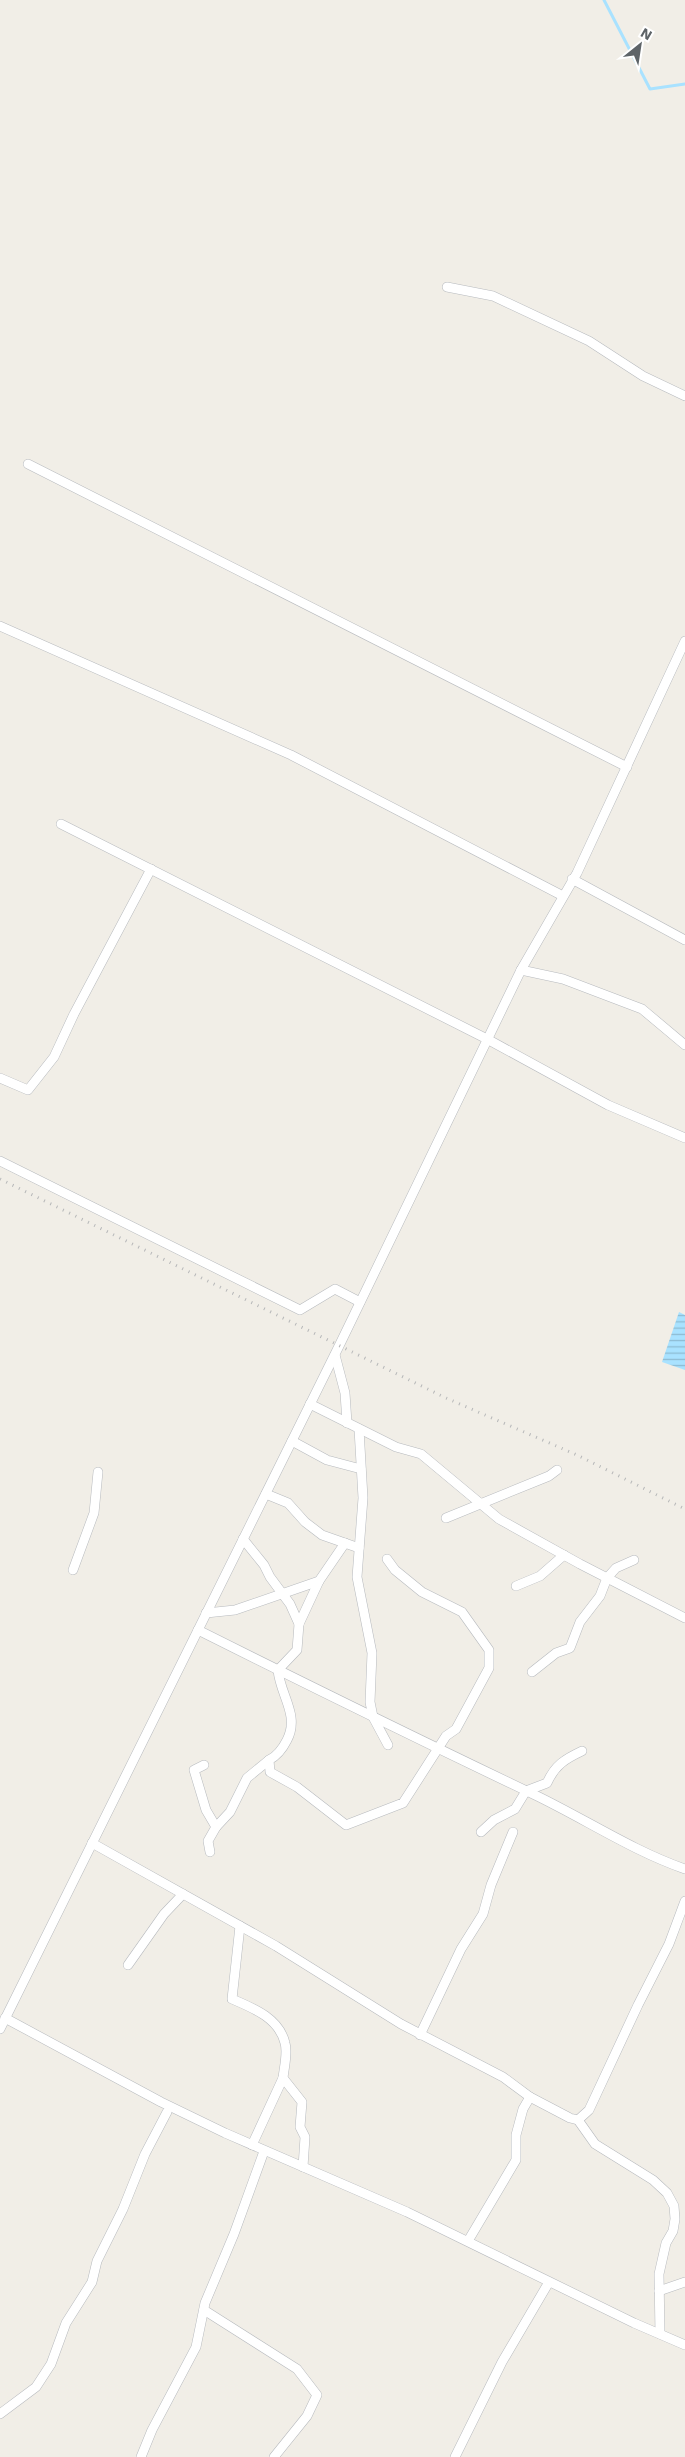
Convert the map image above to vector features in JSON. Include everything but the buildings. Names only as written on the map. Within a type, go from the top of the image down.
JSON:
[{"type":"street","points":[[447,286],[493,296],[589,341],[643,376],[685,396]]},
{"type":"street","points":[[28,464],[627,767]]},
{"type":"street","points":[[0,626],[291,755],[563,896]]},
{"type":"street","points":[[0,2029],[266,1494],[521,970],[577,873],[685,642]]},
{"type":"street","points":[[61,824],[488,1039],[608,1106],[685,1138]]},
{"type":"street","points":[[0,1078],[28,1090],[54,1057],[74,1014],[151,869]]},
{"type":"street","points":[[572,879],[685,940]]},
{"type":"street","points":[[521,970],[564,979],[642,1009],[685,1045]]},
{"type":"street","points":[[0,1162],[300,1310],[335,1289],[360,1302]]},
{"type":"street","points":[[334,1355],[345,1393],[347,1423]]},
{"type":"street","points":[[310,1404],[396,1447],[421,1454],[499,1519],[564,1556],[685,1618]]},
{"type":"street","points":[[359,1429],[363,1498],[357,1577],[372,1654],[370,1702],[373,1717],[388,1744]]},
{"type":"street","points":[[292,1441],[328,1460],[361,1469]]},
{"type":"street","points":[[446,1518],[483,1505],[549,1476],[557,1470]]},
{"type":"street","points":[[73,1570],[94,1513],[98,1472]]},
{"type":"street","points":[[266,1494],[288,1503],[305,1522],[322,1535],[360,1548]]},
{"type":"street","points":[[243,1539],[282,1592],[299,1624]]},
{"type":"street","points":[[278,1670],[298,1650],[299,1624],[319,1580],[345,1542]]},
{"type":"street","points":[[516,1586],[540,1576],[564,1556]]},
{"type":"street","points":[[269,1760],[270,1772],[297,1787],[346,1825],[403,1804],[437,1748],[446,1736],[456,1729],[489,1668],[489,1650],[462,1612],[422,1592],[395,1570],[388,1559]]},
{"type":"street","points":[[532,1672],[556,1653],[570,1648],[580,1622],[600,1596],[607,1578],[616,1568],[634,1560]]},
{"type":"street","points":[[206,1613],[235,1610],[319,1580]]},
{"type":"street","points":[[198,1630],[526,1791],[660,1860],[685,1869]]},
{"type":"street","points":[[210,1852],[208,1841],[216,1827],[230,1812],[248,1778],[284,1747],[292,1731],[291,1711],[280,1685],[278,1670]]},
{"type":"street","points":[[482,1832],[494,1820],[515,1809],[526,1791],[547,1783],[552,1771],[561,1761],[582,1751]]},
{"type":"street","points":[[204,1765],[194,1770],[206,1810],[216,1827]]},
{"type":"street","points":[[420,2035],[461,1949],[483,1914],[491,1885],[514,1832]]},
{"type":"street","points":[[92,1843],[240,1926],[420,2035],[503,2078],[530,2097],[570,2118],[578,2120],[595,2144],[653,2180],[670,2198],[675,2219],[673,2230],[662,2255],[659,2291],[660,2334]]},
{"type":"street","points":[[128,1965],[164,1914],[183,1894]]},
{"type":"street","points":[[578,2120],[589,2110],[596,2096],[638,2005],[669,1944],[685,1901]]},
{"type":"street","points":[[240,1926],[232,1999],[261,2012],[275,2026],[285,2043],[283,2078],[252,2145]]},
{"type":"street","points":[[5,2018],[161,2102],[252,2145],[468,2241],[549,2282],[685,2345]]},
{"type":"street","points":[[283,2078],[302,2102],[300,2127],[305,2137],[303,2167]]},
{"type":"street","points":[[468,2241],[516,2160],[516,2135],[523,2108],[530,2097]]},
{"type":"street","points":[[0,2414],[36,2386],[51,2364],[66,2323],[92,2282],[96,2261],[123,2209],[145,2154],[167,2112]]},
{"type":"street","points":[[141,2457],[178,2379],[190,2361],[199,2335],[211,2285],[234,2234],[263,2154]]},
{"type":"street","points":[[455,2457],[502,2362],[549,2282]]},
{"type":"street","points":[[659,2291],[685,2282]]},
{"type":"street","points":[[204,2310],[296,2369],[318,2395],[307,2416],[274,2457]]},
{"type":"water","points":[[679,1312],[685,1315],[685,1370],[662,1362]]},
{"type":"waterway","points":[[604,0],[650,89],[685,84]]},
{"type":"railway","points":[[0,1179],[446,1398],[577,1455],[685,1509]]}]
